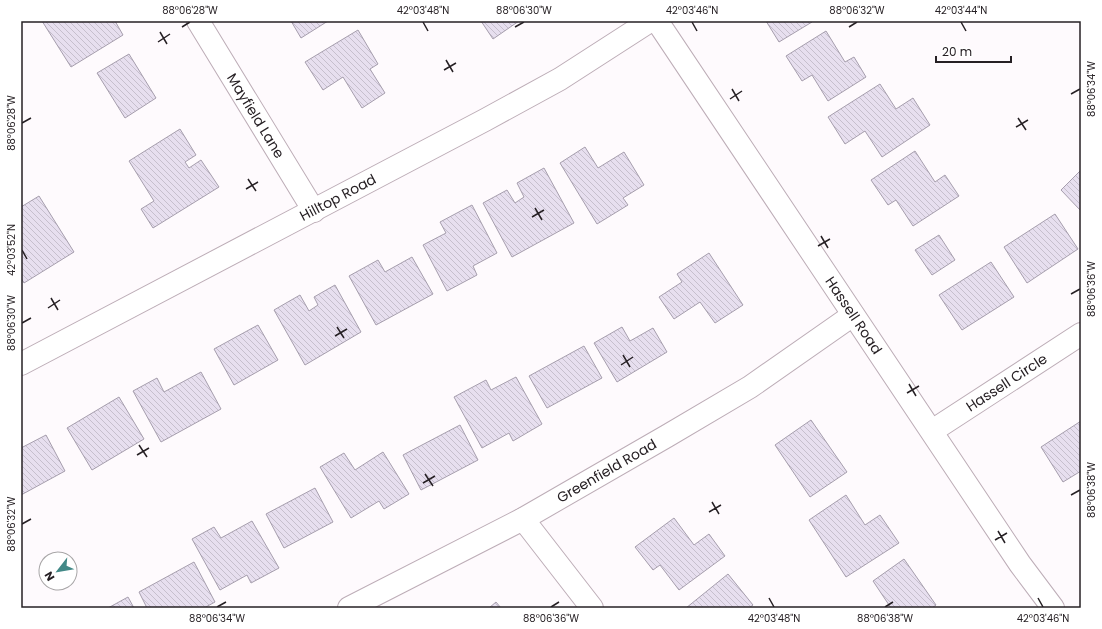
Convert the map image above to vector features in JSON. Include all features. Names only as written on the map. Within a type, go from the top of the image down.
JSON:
[{"type":"street","name":"Mayfield Lane","points":[[198,21],[314,211]]},
{"type":"street","name":"Hilltop Road","points":[[21,364],[478,124],[560,79],[650,21]]},
{"type":"street","name":"Hassell Road","points":[[657,21],[1020,564],[1054,608]]},
{"type":"street","name":"Greenfield Road","points":[[349,608],[523,520],[750,387],[853,315]]},
{"type":"street","name":"Hassell Circle","points":[[932,431],[1081,334]]},
{"type":"street","points":[[523,520],[592,608]]},
{"type":"building","points":[[42,21],[115,21],[123,35],[71,67]]},
{"type":"building","points":[[291,21],[328,21],[301,38]]},
{"type":"building","points":[[481,21],[519,21],[493,39]]},
{"type":"building","points":[[766,21],[811,21],[812,22],[779,42]]},
{"type":"building","points":[[358,30],[378,64],[370,69],[385,93],[362,108],[343,77],[323,90],[305,62]]},
{"type":"building","points":[[826,31],[845,62],[854,57],[866,77],[828,101],[812,75],[802,81],[786,56]]},
{"type":"building","points":[[129,54],[156,98],[125,118],[97,73]]},
{"type":"building","points":[[880,84],[896,109],[913,98],[930,125],[882,157],[865,131],[845,144],[828,117]]},
{"type":"building","points":[[180,129],[196,155],[185,162],[189,168],[201,160],[219,187],[153,228],[141,209],[154,201],[129,161]]},
{"type":"building","points":[[585,147],[598,168],[624,152],[644,185],[623,198],[628,205],[597,224],[560,163]]},
{"type":"building","points":[[915,151],[935,182],[945,175],[959,196],[913,226],[896,200],[888,205],[871,180]]},
{"type":"building","points":[[544,168],[574,223],[512,257],[483,203],[507,190],[515,203],[524,197],[517,183]]},
{"type":"building","points":[[1081,170],[1081,211],[1061,190]]},
{"type":"building","points":[[39,196],[74,252],[24,283],[21,278],[21,207]]},
{"type":"building","points":[[472,205],[497,253],[473,266],[477,275],[447,291],[423,245],[446,233],[440,222]]},
{"type":"building","points":[[1055,214],[1078,249],[1027,283],[1004,247]]},
{"type":"building","points":[[939,235],[955,260],[932,275],[915,250]]},
{"type":"building","points":[[709,253],[743,305],[715,323],[700,302],[674,319],[659,297],[682,282],[677,274]]},
{"type":"building","points":[[412,257],[433,294],[376,325],[349,276],[378,260],[385,272]]},
{"type":"building","points":[[991,262],[1014,297],[962,330],[939,295]]},
{"type":"building","points":[[335,285],[361,332],[305,365],[274,310],[300,295],[309,311],[318,305],[314,297]]},
{"type":"building","points":[[258,325],[278,360],[234,385],[214,349]]},
{"type":"building","points":[[622,327],[630,341],[653,328],[667,352],[617,382],[594,343]]},
{"type":"building","points":[[584,346],[602,378],[547,408],[529,376]]},
{"type":"building","points":[[201,372],[221,409],[161,442],[133,391],[157,378],[164,392]]},
{"type":"building","points":[[516,377],[542,424],[513,441],[509,433],[482,448],[454,397],[486,380],[491,390]]},
{"type":"building","points":[[119,397],[144,439],[92,470],[67,428]]},
{"type":"building","points":[[811,420],[847,472],[810,497],[775,445]]},
{"type":"building","points":[[1081,421],[1081,471],[1063,482],[1041,447]]},
{"type":"building","points":[[460,425],[478,460],[421,490],[403,455]]},
{"type":"building","points":[[46,435],[65,471],[21,495],[21,448]]},
{"type":"building","points":[[383,452],[409,494],[384,509],[379,501],[351,518],[320,467],[344,453],[355,470]]},
{"type":"building","points":[[315,488],[333,522],[284,548],[266,514]]},
{"type":"building","points":[[846,495],[865,525],[880,515],[899,543],[846,577],[809,520]]},
{"type":"building","points":[[674,518],[694,545],[709,534],[725,556],[679,590],[660,565],[653,570],[635,547]]},
{"type":"building","points":[[252,521],[279,568],[251,583],[247,575],[220,590],[192,539],[214,527],[221,538]]},
{"type":"building","points":[[904,559],[936,605],[932,608],[891,608],[873,581]]},
{"type":"building","points":[[194,562],[215,602],[204,608],[147,608],[139,592]]},
{"type":"building","points":[[728,574],[753,605],[749,608],[686,608]]},
{"type":"building","points":[[128,597],[134,608],[108,608]]},
{"type":"building","points":[[496,602],[501,608],[489,608]]}]
